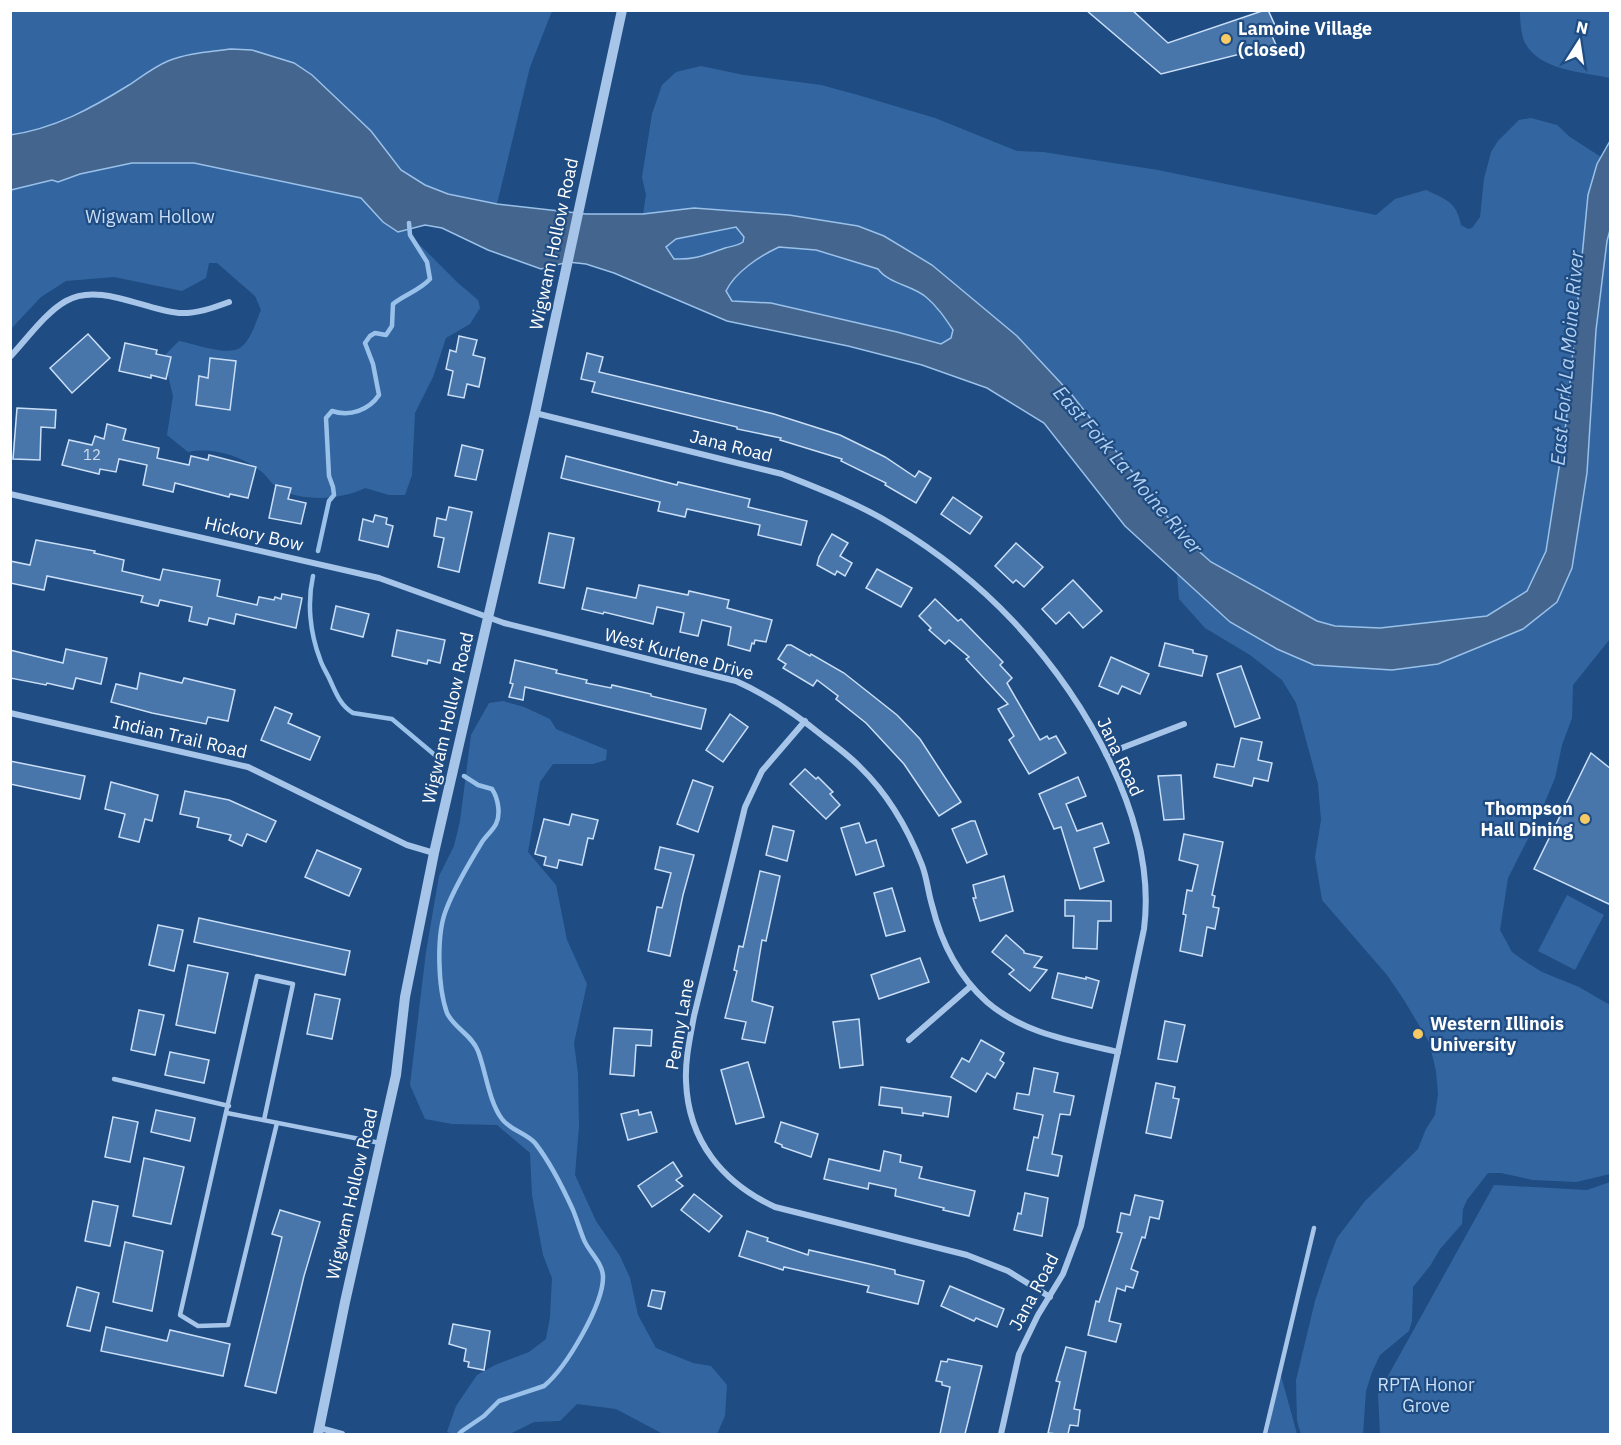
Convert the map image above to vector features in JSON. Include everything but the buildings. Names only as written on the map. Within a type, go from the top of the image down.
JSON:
[{"type":"street","name":"Wigwam Hollow Road","points":[[319,1431],[396,1075],[405,998],[434,854],[535,413],[622,10]]},
{"type":"street","points":[[10,357],[56,307],[80,295],[93,294],[179,313],[213,308],[229,302]]},
{"type":"street","name":"Jana Road","points":[[535,413],[782,474],[819,488],[895,526],[957,571],[1012,620],[1063,683],[1106,754],[1134,825],[1147,887],[1144,929],[1081,1226],[1073,1251],[1019,1354],[1001,1434]]},
{"type":"street","name":"Hickory Bow","points":[[10,494],[378,578],[488,617]]},
{"type":"street","name":"West Kurlene Drive","points":[[488,617],[504,623],[736,681],[760,692],[805,721],[858,765],[892,806],[922,865],[940,934],[952,960],[971,986],[988,1003],[1028,1028],[1051,1036],[1118,1052]]},
{"type":"street","name":"Indian Trail Road","points":[[10,713],[248,768],[407,844],[434,854]]},
{"type":"street","name":"Penny Lane","points":[[805,721],[762,771],[745,807],[694,1016],[688,1047],[687,1097],[705,1147],[713,1161],[724,1173],[759,1200],[775,1207],[978,1258],[1008,1271],[1050,1297]]},
{"type":"street","points":[[1106,754],[1184,724]]},
{"type":"street","points":[[909,1040],[971,986]]},
{"type":"street","points":[[319,1431],[342,1434]]},
{"type":"lane","points":[[264,1120],[292,984],[257,976],[180,1315],[198,1326],[228,1324],[277,1122]]},
{"type":"lane","points":[[114,1079],[229,1106]]},
{"type":"lane","points":[[227,1113],[380,1143]]},
{"type":"lane","points":[[1265,1434],[1314,1228]]},
{"type":"green space","name":"Wigwam Hollow","points":[[11,11],[552,11],[530,67],[497,204],[448,194],[425,185],[401,170],[371,131],[312,75],[231,49],[186,55],[166,62],[100,103],[44,128],[235,141],[339,193],[361,198],[383,222],[398,232],[408,230],[458,283],[478,300],[480,308],[470,324],[446,338],[433,377],[415,413],[412,475],[405,495],[389,495],[365,488],[334,497],[299,496],[279,489],[262,472],[245,461],[217,452],[188,452],[167,435],[173,396],[165,363],[166,354],[179,341],[227,351],[240,348],[250,336],[261,310],[255,296],[217,263],[209,263],[206,278],[182,291],[114,277],[66,281],[41,297],[11,329]]},
{"type":"green space","points":[[1520,11],[1610,11],[1610,78],[1563,69],[1541,59],[1525,43]]},
{"type":"green space","points":[[701,66],[744,75],[821,85],[935,118],[1017,151],[1043,152],[1158,170],[1376,215],[1395,199],[1426,190],[1449,202],[1457,211],[1461,225],[1468,229],[1472,228],[1480,217],[1484,179],[1491,152],[1498,141],[1519,120],[1531,118],[1557,125],[1570,137],[1601,157],[1588,195],[1566,423],[1546,551],[1527,591],[1487,616],[1380,628],[1335,626],[1317,621],[1211,562],[1185,539],[1072,395],[1017,336],[931,265],[884,236],[858,226],[789,215],[694,208],[643,214],[646,195],[642,177],[652,114],[662,85],[676,72]]},
{"type":"green space","points":[[737,227],[744,237],[743,242],[700,257],[674,259],[665,247],[676,239]]},
{"type":"green space","points":[[1610,230],[1610,639],[1573,685],[1572,718],[1562,745],[1555,778],[1537,821],[1508,878],[1500,930],[1512,952],[1526,962],[1542,972],[1579,987],[1610,1005],[1610,1174],[1576,1182],[1533,1180],[1501,1173],[1488,1173],[1467,1200],[1463,1209],[1462,1224],[1440,1249],[1413,1287],[1412,1321],[1409,1331],[1380,1355],[1366,1391],[1363,1434],[1301,1434],[1297,1421],[1296,1380],[1315,1301],[1329,1259],[1337,1238],[1365,1201],[1418,1149],[1435,1115],[1438,1094],[1436,1071],[1429,1042],[1404,1000],[1387,975],[1322,900],[1315,857],[1321,820],[1318,784],[1296,703],[1282,680],[1250,655],[1205,628],[1179,599],[1177,574],[1230,622],[1277,649],[1314,665],[1523,629],[1587,473],[1596,330]]},
{"type":"green space","points":[[779,247],[816,250],[878,269],[888,278],[921,293],[930,301],[953,330],[951,338],[942,344],[771,303],[732,301],[726,291],[735,277],[756,260]]},
{"type":"green space","points":[[503,701],[524,707],[550,719],[556,729],[607,750],[606,760],[593,764],[553,764],[540,782],[528,852],[556,885],[567,940],[587,984],[574,1043],[578,1074],[579,1126],[575,1175],[596,1221],[620,1256],[630,1278],[638,1315],[656,1348],[693,1363],[711,1366],[727,1385],[725,1416],[717,1434],[663,1434],[616,1409],[577,1404],[560,1421],[534,1422],[510,1434],[453,1434],[447,1432],[456,1406],[477,1375],[495,1365],[529,1352],[546,1339],[550,1317],[552,1278],[543,1255],[532,1195],[530,1153],[497,1125],[452,1124],[425,1119],[410,1085],[426,952],[439,876],[454,846],[460,821],[471,735],[489,703]]},
{"type":"green space","points":[[1567,895],[1604,915],[1575,970],[1538,951]]},
{"type":"green space","name":"RPTA Honor Grove","points":[[1610,1182],[1610,1434],[1380,1434],[1378,1394],[1494,1185],[1587,1190]]},
{"type":"green space","points":[[1280,1372],[1297,1434],[1268,1434]]},
{"type":"water","name":"East Fork La Moine River","points":[[231,49],[252,50],[294,63],[312,75],[371,131],[401,170],[425,185],[448,194],[497,204],[586,214],[643,214],[694,208],[789,215],[858,226],[884,236],[932,265],[1017,336],[1072,395],[1185,539],[1211,562],[1317,621],[1335,626],[1380,628],[1487,616],[1527,591],[1546,551],[1566,423],[1588,195],[1597,164],[1610,141],[1610,230],[1596,330],[1587,473],[1572,568],[1557,602],[1523,629],[1438,664],[1392,670],[1314,665],[1277,649],[1230,622],[1125,526],[1044,423],[987,388],[922,365],[848,346],[727,321],[614,273],[586,264],[568,262],[541,269],[488,250],[442,228],[425,225],[398,232],[383,222],[361,198],[194,163],[132,163],[80,174],[58,182],[52,180],[11,190],[10,135],[42,128],[72,116],[101,102],[168,61],[191,54]],"holes":[[[736,227],[744,237],[743,242],[700,257],[674,259],[666,247],[676,239]],[[779,247],[816,250],[878,269],[888,278],[920,293],[930,301],[953,330],[951,338],[941,344],[771,303],[732,301],[726,291],[735,277],[756,260]]]},
{"type":"waterway","points":[[318,551],[329,501],[334,495],[329,476],[326,418],[332,411],[339,413],[359,411],[370,405],[379,395],[373,364],[365,343],[375,333],[386,335],[392,326],[393,304],[430,279],[427,262],[410,235],[409,223]]},
{"type":"waterway","points":[[313,576],[310,618],[314,639],[322,664],[336,694],[353,713],[392,719],[442,761]]},
{"type":"waterway","points":[[459,1434],[484,1416],[499,1401],[544,1386],[553,1377],[573,1351],[591,1318],[602,1288],[603,1276],[551,1167],[535,1143],[502,1119],[494,1104],[475,1045],[447,1013],[439,962],[443,921],[449,902],[482,842],[495,826],[499,811],[492,789],[478,785],[464,776]]},
{"type":"place","name":"Lamoine Village (closed)","points":[[1226,39]]},
{"type":"place","name":"Thompson Hall Dining","points":[[1585,819]]},
{"type":"place","name":"Western Illinois University","points":[[1418,1034]]}]
